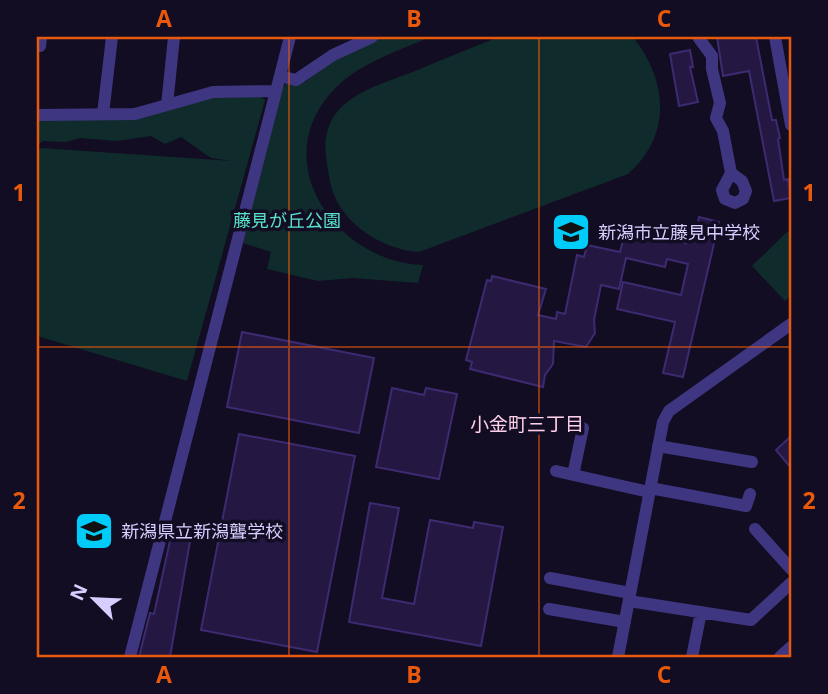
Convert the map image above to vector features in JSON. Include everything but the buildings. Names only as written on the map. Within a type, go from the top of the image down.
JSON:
[{"type":"street","points":[[103,114],[112,37]]},
{"type":"street","points":[[167,105],[174,37]]},
{"type":"street","points":[[130,657],[290,37]]},
{"type":"street","points":[[280,76],[296,80],[333,55],[372,37]]},
{"type":"street","points":[[698,37],[712,56],[712,69],[720,103],[716,118],[723,131],[731,173]]},
{"type":"street","points":[[775,37],[791,125]]},
{"type":"street","points":[[37,115],[135,114],[213,92],[276,91]]},
{"type":"street","points":[[618,657],[663,422],[669,411],[791,324]]},
{"type":"street","points":[[573,475],[583,428]]},
{"type":"street","points":[[658,446],[752,462]]},
{"type":"street","points":[[556,471],[747,506],[750,494]]},
{"type":"street","points":[[755,529],[788,561]]},
{"type":"street","points":[[550,578],[629,597],[751,620],[791,583]]},
{"type":"street","points":[[549,609],[625,622]]},
{"type":"street","points":[[692,657],[701,612]]},
{"type":"street","points":[[780,657],[791,647]]},
{"type":"green space","name":"藤見が丘公園","points":[[380,37],[430,37],[363,67],[339,84],[329,95],[312,123],[306,152],[310,180],[322,207],[341,230],[365,248],[393,260],[423,265],[418,283],[353,278],[318,281],[267,269],[271,252],[243,243],[281,91],[287,82],[305,82],[334,59]]},
{"type":"green space","points":[[499,37],[633,37],[653,71],[660,107],[658,125],[642,159],[628,174],[419,252],[396,248],[374,238],[346,215],[331,184],[326,147],[328,129],[336,114],[347,102],[361,93]]},
{"type":"green space","points":[[253,91],[265,100],[187,381],[37,336],[37,151],[41,148],[232,161],[211,158],[181,137],[165,144],[151,136],[117,141],[80,138],[66,142],[43,141],[37,145],[37,115],[103,114],[213,92]]},
{"type":"green space","points":[[788,231],[791,235],[791,295],[785,301],[752,266]]},
{"type":"place","name":"新潟市立藤見中学校","points":[[571,232]]},
{"type":"place","name":"新潟県立新潟聾学校","points":[[94,531]]},
{"type":"district","name":"小金町三丁目","points":[[527,424]]}]
